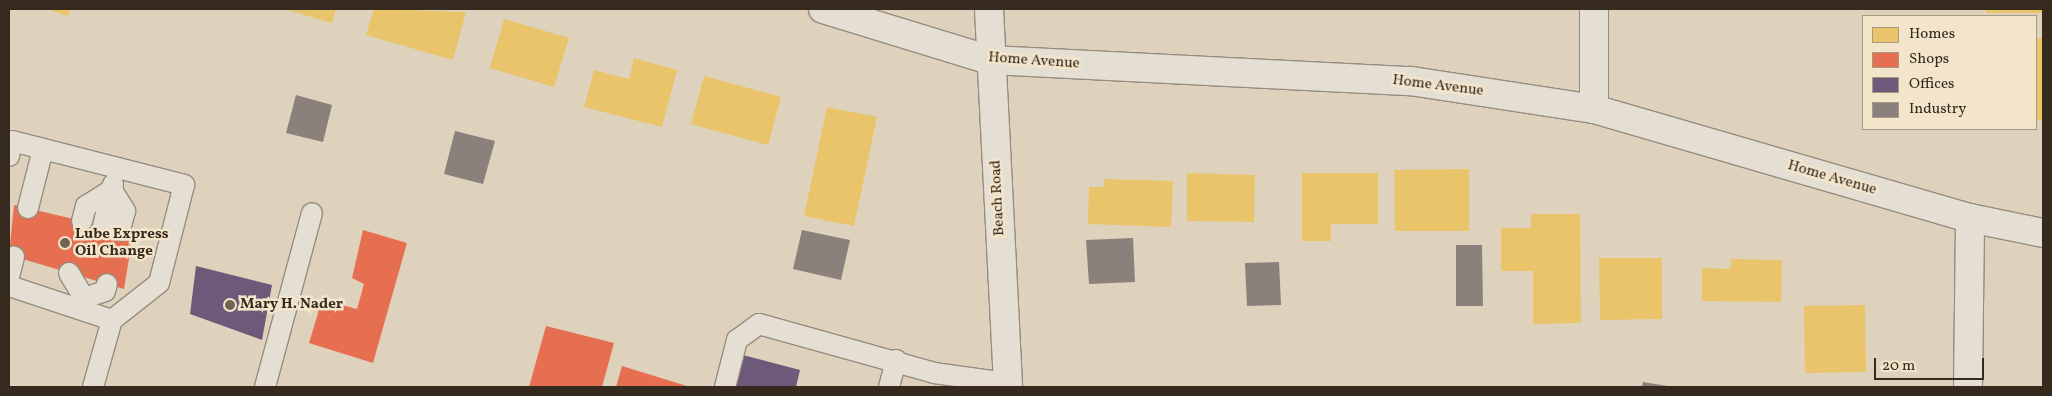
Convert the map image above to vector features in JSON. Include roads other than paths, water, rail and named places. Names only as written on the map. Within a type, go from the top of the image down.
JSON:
[{"type":"street","name":"Home Avenue","points":[[823,9],[990,60],[1411,81],[1594,109],[1970,218],[2043,233]]},
{"type":"street","name":"Beach Road","points":[[989,9],[990,60],[1008,385]]},
{"type":"street","points":[[1594,9],[1594,109]]},
{"type":"street","points":[[1968,387],[1970,218]]},
{"type":"lane","points":[[9,156],[12,141],[184,185],[159,283],[112,320],[93,387]]},
{"type":"lane","points":[[28,208],[43,149]]},
{"type":"lane","points":[[111,228],[112,190],[116,167]]},
{"type":"lane","points":[[82,221],[86,206],[112,190]]},
{"type":"lane","points":[[265,387],[312,212]]},
{"type":"lane","points":[[9,277],[14,257]]},
{"type":"lane","points":[[69,273],[90,293],[112,320]]},
{"type":"lane","points":[[9,286],[90,293]]},
{"type":"lane","points":[[724,387],[737,340],[759,324],[873,352],[934,373],[1008,385]]},
{"type":"lane","points":[[889,387],[896,360]]},
{"type":"place","name":"Lube Express Oil Change","points":[[65,243]]},
{"type":"place","name":"Mary H. Nader","points":[[230,305]]}]
